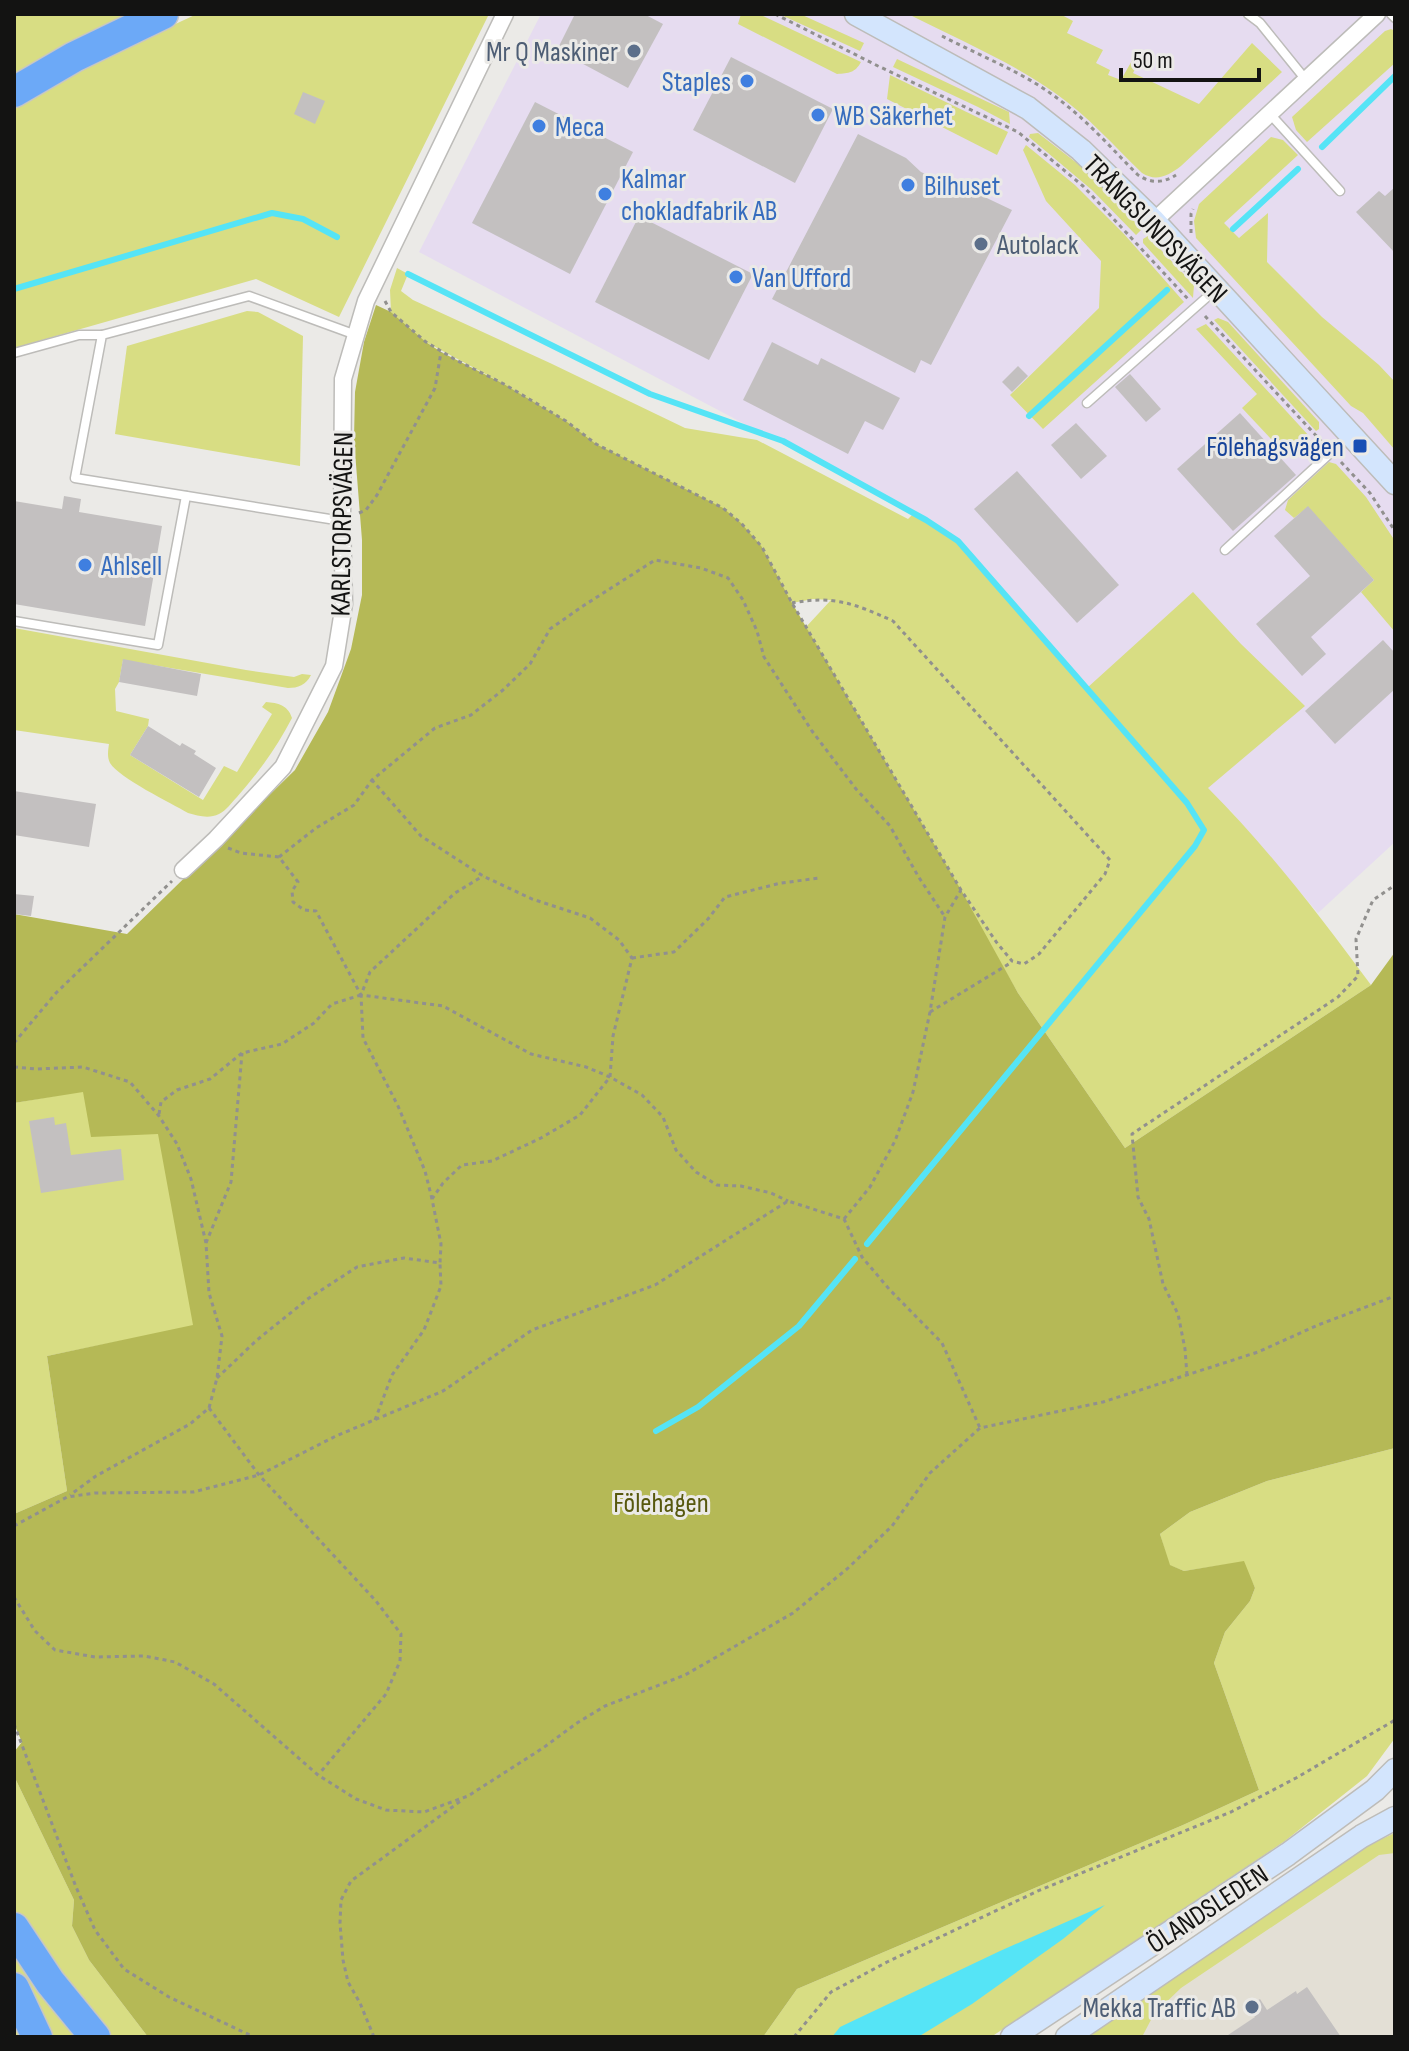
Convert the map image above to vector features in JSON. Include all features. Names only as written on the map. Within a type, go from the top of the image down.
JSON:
[{"type":"highway","points":[[14,92],[74,57],[163,14]]},
{"type":"highway","points":[[14,1928],[50,1982],[95,2037]]},
{"type":"highway","points":[[14,1988],[37,2037]]},
{"type":"main road","name":"TRÅNGSUNDSVÄGEN","points":[[846,14],[876,26]]},
{"type":"main road","name":"TRÅNGSUNDSVÄGEN","points":[[856,14],[1028,108],[1081,150],[1154,221],[1395,483]]},
{"type":"main road","name":"ÖLANDSLEDEN","points":[[1021,2034],[1288,1854],[1375,1790],[1395,1770]]},
{"type":"main road","name":"ÖLANDSLEDEN","points":[[1067,2037],[1362,1836],[1395,1818]]},
{"type":"street","name":"KARLSTORPSVÄGEN","points":[[183,870],[283,767],[334,666],[344,604],[343,379],[366,301],[505,14]]},
{"type":"street","points":[[1154,221],[1377,14]]},
{"type":"lane","points":[[1248,14],[1260,23],[1306,80]]},
{"type":"lane","points":[[1269,114],[1340,191]]},
{"type":"lane","points":[[1087,403],[1216,290]]},
{"type":"lane","points":[[14,353],[79,335],[102,335],[249,296],[356,335]]},
{"type":"lane","points":[[102,335],[75,478],[342,521]]},
{"type":"lane","points":[[1225,550],[1350,435]]},
{"type":"lane","points":[[14,621],[158,645],[186,496]]},
{"type":"path","points":[[775,14],[1018,132],[1083,186],[1370,493],[1395,531]]},
{"type":"path","points":[[937,34],[1026,78],[1057,98],[1146,180],[1156,182],[1175,176]]},
{"type":"path","points":[[1193,241],[1191,214],[1195,206]]},
{"type":"path","points":[[375,282],[391,312],[441,352],[504,384],[566,421],[596,444],[723,508],[741,523],[762,547],[792,603],[961,890],[997,943],[1012,961],[1024,964],[1039,954],[1105,874],[1110,860],[893,621],[837,600],[813,599],[792,603]]},
{"type":"path","points":[[342,521],[366,510],[377,495],[435,388],[441,352]]},
{"type":"path","points":[[216,839],[224,847],[241,853],[279,857],[316,828],[354,805],[372,780],[435,728],[471,715],[503,690],[530,664],[550,629],[655,560],[701,568],[728,578],[757,631],[764,657],[812,731],[856,789],[890,826],[945,917]]},
{"type":"path","points":[[372,780],[421,836],[483,876],[532,899],[590,918],[619,940],[632,958],[613,1036],[610,1077],[580,1115],[492,1161],[462,1165],[432,1199]]},
{"type":"path","points":[[279,857],[298,882],[292,891],[293,902],[304,910],[316,911],[361,995]]},
{"type":"path","points":[[14,1043],[56,993],[183,870]]},
{"type":"path","points":[[375,1420],[392,1375],[424,1330],[441,1286],[441,1244],[425,1171],[398,1106],[363,1038],[361,995],[370,972],[455,893],[483,876]]},
{"type":"path","points":[[632,958],[674,952],[708,919],[725,897],[781,883],[820,878]]},
{"type":"path","points":[[1187,1375],[1178,1314],[1163,1284],[1149,1219],[1138,1197],[1132,1134],[1338,997],[1358,976],[1356,939],[1373,900],[1395,885]]},
{"type":"path","points":[[844,1219],[870,1187],[895,1141],[913,1092],[945,917],[961,890]]},
{"type":"path","points":[[930,1012],[1012,961]]},
{"type":"path","points":[[159,1116],[161,1102],[177,1090],[210,1079],[242,1053],[282,1044],[314,1023],[332,1004],[361,995],[443,1006],[531,1054],[586,1067],[642,1095],[663,1117],[676,1150],[696,1172],[717,1185],[741,1186],[771,1193],[844,1219],[862,1257],[942,1343],[980,1428]]},
{"type":"path","points":[[206,1243],[231,1182],[242,1053]]},
{"type":"path","points":[[14,1067],[83,1067],[130,1082],[159,1116],[177,1144],[191,1179],[206,1243],[209,1293],[222,1336],[217,1378],[209,1408],[190,1424],[14,1526]]},
{"type":"path","points":[[67,1497],[95,1493],[193,1492],[259,1475],[336,1436],[443,1391],[532,1330],[655,1285],[788,1201]]},
{"type":"path","points":[[217,1378],[257,1340],[309,1298],[357,1267],[404,1258],[440,1263]]},
{"type":"path","points":[[374,2037],[348,1982],[340,1923],[341,1900],[351,1881],[411,1835],[605,1706],[685,1675],[793,1613],[847,1569],[892,1526],[930,1473],[980,1428],[1103,1402],[1258,1352],[1332,1319],[1395,1296]]},
{"type":"path","points":[[209,1408],[259,1475],[376,1601],[401,1634],[400,1661],[386,1694],[318,1775]]},
{"type":"path","points":[[14,1597],[35,1631],[55,1650],[95,1657],[144,1656],[175,1662],[214,1684],[318,1775],[356,1799],[386,1810],[424,1812],[468,1796]]},
{"type":"path","points":[[794,2037],[831,1992],[887,1962],[1040,1890],[1231,1812],[1395,1720]]},
{"type":"path","points":[[14,1724],[95,1930],[124,1969],[169,1997],[254,2037]]},
{"type":"shaded area","points":[[541,14],[1395,14],[1395,842],[1318,913],[1230,810],[1204,830],[926,520],[419,252]]},
{"type":"shaded area","points":[[1395,1833],[1395,2037],[1083,2037],[1389,1834]]},
{"type":"green space","points":[[14,14],[135,14],[14,77]]},
{"type":"green space","points":[[197,14],[489,14],[339,317],[256,279],[14,348],[14,106],[70,73]]},
{"type":"green space","points":[[741,14],[759,14],[861,62],[851,72],[837,74],[738,24]]},
{"type":"green space","points":[[779,14],[800,14],[864,43],[860,51]]},
{"type":"green space","points":[[908,14],[1060,14],[1073,21],[1067,33],[1103,50],[1096,63],[1110,70],[1108,75],[1121,80],[1134,57],[1140,60],[1133,73],[1199,104],[1252,43],[1282,72],[1181,166],[1167,175],[1152,177],[1142,173],[1078,111],[1038,81]]},
{"type":"green space","points":[[1385,31],[1395,31],[1395,63],[1307,142],[1296,130],[1292,117]]},
{"type":"green space","points":[[897,59],[1009,112],[1010,124],[893,67]]},
{"type":"green space","points":[[890,75],[1008,132],[997,155],[887,99]]},
{"type":"green space","points":[[1038,133],[1082,167],[1142,229],[1136,235],[1092,190],[1029,137]]},
{"type":"green space","points":[[1271,137],[1283,140],[1298,155],[1224,223],[1239,238],[1268,213],[1267,262],[1322,317],[1395,382],[1395,450],[1196,238],[1194,221],[1199,204]]},
{"type":"green space","points":[[1026,145],[1075,185],[1124,234],[1184,302],[1043,429],[1010,395],[1099,308],[1101,261],[1046,201],[1023,150]]},
{"type":"green space","points":[[1148,236],[1194,285],[1193,298],[1143,243]]},
{"type":"green space","points":[[397,268],[408,274],[401,291],[413,300],[685,428],[757,440],[908,519],[914,513],[958,541],[1087,688],[1193,592],[1305,706],[1208,788],[1293,883],[1371,985],[1125,1148],[1018,993],[806,627],[831,600],[792,603],[762,547],[635,465],[596,444],[566,421],[426,342],[391,312],[390,290]]},
{"type":"green space","name":"Fölehagen","points":[[376,305],[391,312],[441,352],[504,384],[566,421],[596,444],[723,508],[741,523],[762,547],[1018,993],[1125,1148],[1371,985],[1395,952],[1395,1448],[1267,1481],[1190,1512],[1160,1534],[1170,1565],[1184,1571],[1244,1561],[1255,1588],[1250,1601],[1225,1632],[1214,1663],[1259,1790],[797,1989],[763,2037],[148,2037],[89,1960],[72,1926],[74,1900],[14,1776],[14,1752],[22,1742],[14,1724],[14,1514],[67,1491],[47,1356],[193,1325],[158,1134],[91,1137],[83,1092],[14,1103],[14,914],[127,934],[295,770],[328,712],[351,649],[362,595],[362,540],[354,439],[355,392],[364,342]]},
{"type":"green space","points":[[247,311],[258,312],[303,336],[300,466],[115,434],[127,346]]},
{"type":"green space","points":[[1218,318],[1228,322],[1319,422],[1319,429],[1316,431],[1214,320]]},
{"type":"green space","points":[[1206,324],[1310,437],[1288,457],[1242,408],[1257,394],[1196,329]]},
{"type":"green space","points":[[1329,462],[1336,464],[1366,497],[1395,541],[1395,632],[1361,592],[1374,580],[1308,507],[1294,518],[1285,510],[1288,500]]},
{"type":"green space","points":[[14,628],[246,670],[294,677],[311,675],[301,685],[288,688],[123,660],[115,689],[116,711],[149,719],[130,755],[203,800],[224,766],[237,772],[272,714],[262,707],[266,702],[282,706],[292,718],[260,769],[226,809],[219,814],[200,816],[188,813],[146,790],[115,769],[108,756],[109,744],[14,730]]},
{"type":"green space","points":[[83,1091],[159,1134],[194,1326],[47,1356],[67,1491],[14,1514],[14,1103]]},
{"type":"green space","points":[[1395,1448],[1395,1738],[1367,1776],[1285,1841],[991,2037],[763,2037],[797,1989],[1259,1790],[1214,1663],[1225,1632],[1250,1601],[1255,1588],[1243,1562],[1184,1571],[1169,1565],[1160,1534],[1190,1512],[1267,1481]]},
{"type":"green space","points":[[14,1776],[74,1900],[72,1926],[89,1960],[148,2037],[14,2037]]},
{"type":"green space","points":[[1395,1833],[1395,1853],[1379,1855],[1181,1988],[1154,2014],[1142,2037],[1083,2037],[1360,1849]]},
{"type":"water","points":[[1105,1905],[972,2004],[918,2037],[832,2037],[840,2027]]},
{"type":"building","points":[[575,14],[644,14],[663,24],[628,88],[557,50]]},
{"type":"building","points":[[731,57],[833,109],[795,183],[693,130]]},
{"type":"building","points":[[303,92],[325,101],[315,124],[294,114]]},
{"type":"building","points":[[535,102],[633,152],[570,274],[472,223]]},
{"type":"building","points":[[858,134],[906,158],[921,172],[953,182],[1012,210],[931,365],[921,360],[915,373],[772,299]]},
{"type":"building","points":[[1395,187],[1395,253],[1356,212],[1379,191],[1385,196]]},
{"type":"building","points":[[639,216],[753,274],[709,360],[595,302]]},
{"type":"building","points":[[772,342],[818,365],[821,358],[900,398],[883,430],[865,421],[848,454],[743,400]]},
{"type":"building","points":[[1018,366],[1028,376],[1012,392],[1002,382]]},
{"type":"building","points":[[1130,374],[1161,409],[1146,422],[1115,387]]},
{"type":"building","points":[[1240,413],[1296,475],[1233,531],[1177,469]]},
{"type":"building","points":[[1076,423],[1107,456],[1081,479],[1051,445]]},
{"type":"building","points":[[1017,471],[1119,585],[1077,623],[974,509]]},
{"type":"building","name":"Ahlsell","points":[[64,496],[81,499],[79,512],[162,526],[145,626],[14,604],[14,501],[62,509]]},
{"type":"building","points":[[1308,506],[1374,580],[1311,637],[1326,654],[1302,676],[1256,624],[1310,576],[1274,536]]},
{"type":"building","points":[[1383,640],[1395,653],[1395,689],[1335,744],[1305,711]]},
{"type":"building","points":[[123,659],[201,674],[197,696],[119,682]]},
{"type":"building","points":[[148,726],[180,746],[182,743],[196,751],[194,754],[216,768],[199,797],[130,755]]},
{"type":"building","points":[[14,791],[96,804],[89,847],[14,835]]},
{"type":"building","points":[[14,894],[34,896],[31,916],[14,914]]},
{"type":"building","points":[[54,1117],[55,1125],[66,1123],[71,1155],[121,1149],[124,1180],[41,1193],[29,1121]]},
{"type":"building","points":[[1307,1987],[1341,2037],[1225,2037],[1255,2017],[1248,2007],[1260,1999],[1267,2010]]},
{"type":"waterway","points":[[1322,147],[1395,76]]},
{"type":"waterway","points":[[1233,229],[1298,169]]},
{"type":"waterway","points":[[14,289],[272,213],[303,219],[337,237]]},
{"type":"waterway","points":[[408,274],[650,394],[783,441],[958,541],[1187,803],[1204,830],[1195,846],[867,1244]]},
{"type":"waterway","points":[[1029,416],[1167,290]]},
{"type":"waterway","points":[[656,1431],[698,1407],[799,1326],[855,1259]]},
{"type":"place","name":"Mr Q Maskiner","points":[[634,51]]},
{"type":"place","name":"Staples","points":[[747,81]]},
{"type":"place","name":"WB Säkerhet","points":[[818,115]]},
{"type":"place","name":"Meca","points":[[539,126]]},
{"type":"place","name":"Bilhuset","points":[[908,185]]},
{"type":"place","name":"Kalmar chokladfabrik AB","points":[[605,194]]},
{"type":"place","name":"Autolack","points":[[981,244]]},
{"type":"place","name":"Van Ufford","points":[[736,277]]},
{"type":"place","name":"Fölehagsvägen","points":[[1360,446]]},
{"type":"place","name":"Ahlsell","points":[[85,565]]},
{"type":"place","name":"Mekka Traffic AB","points":[[1252,2007]]}]
